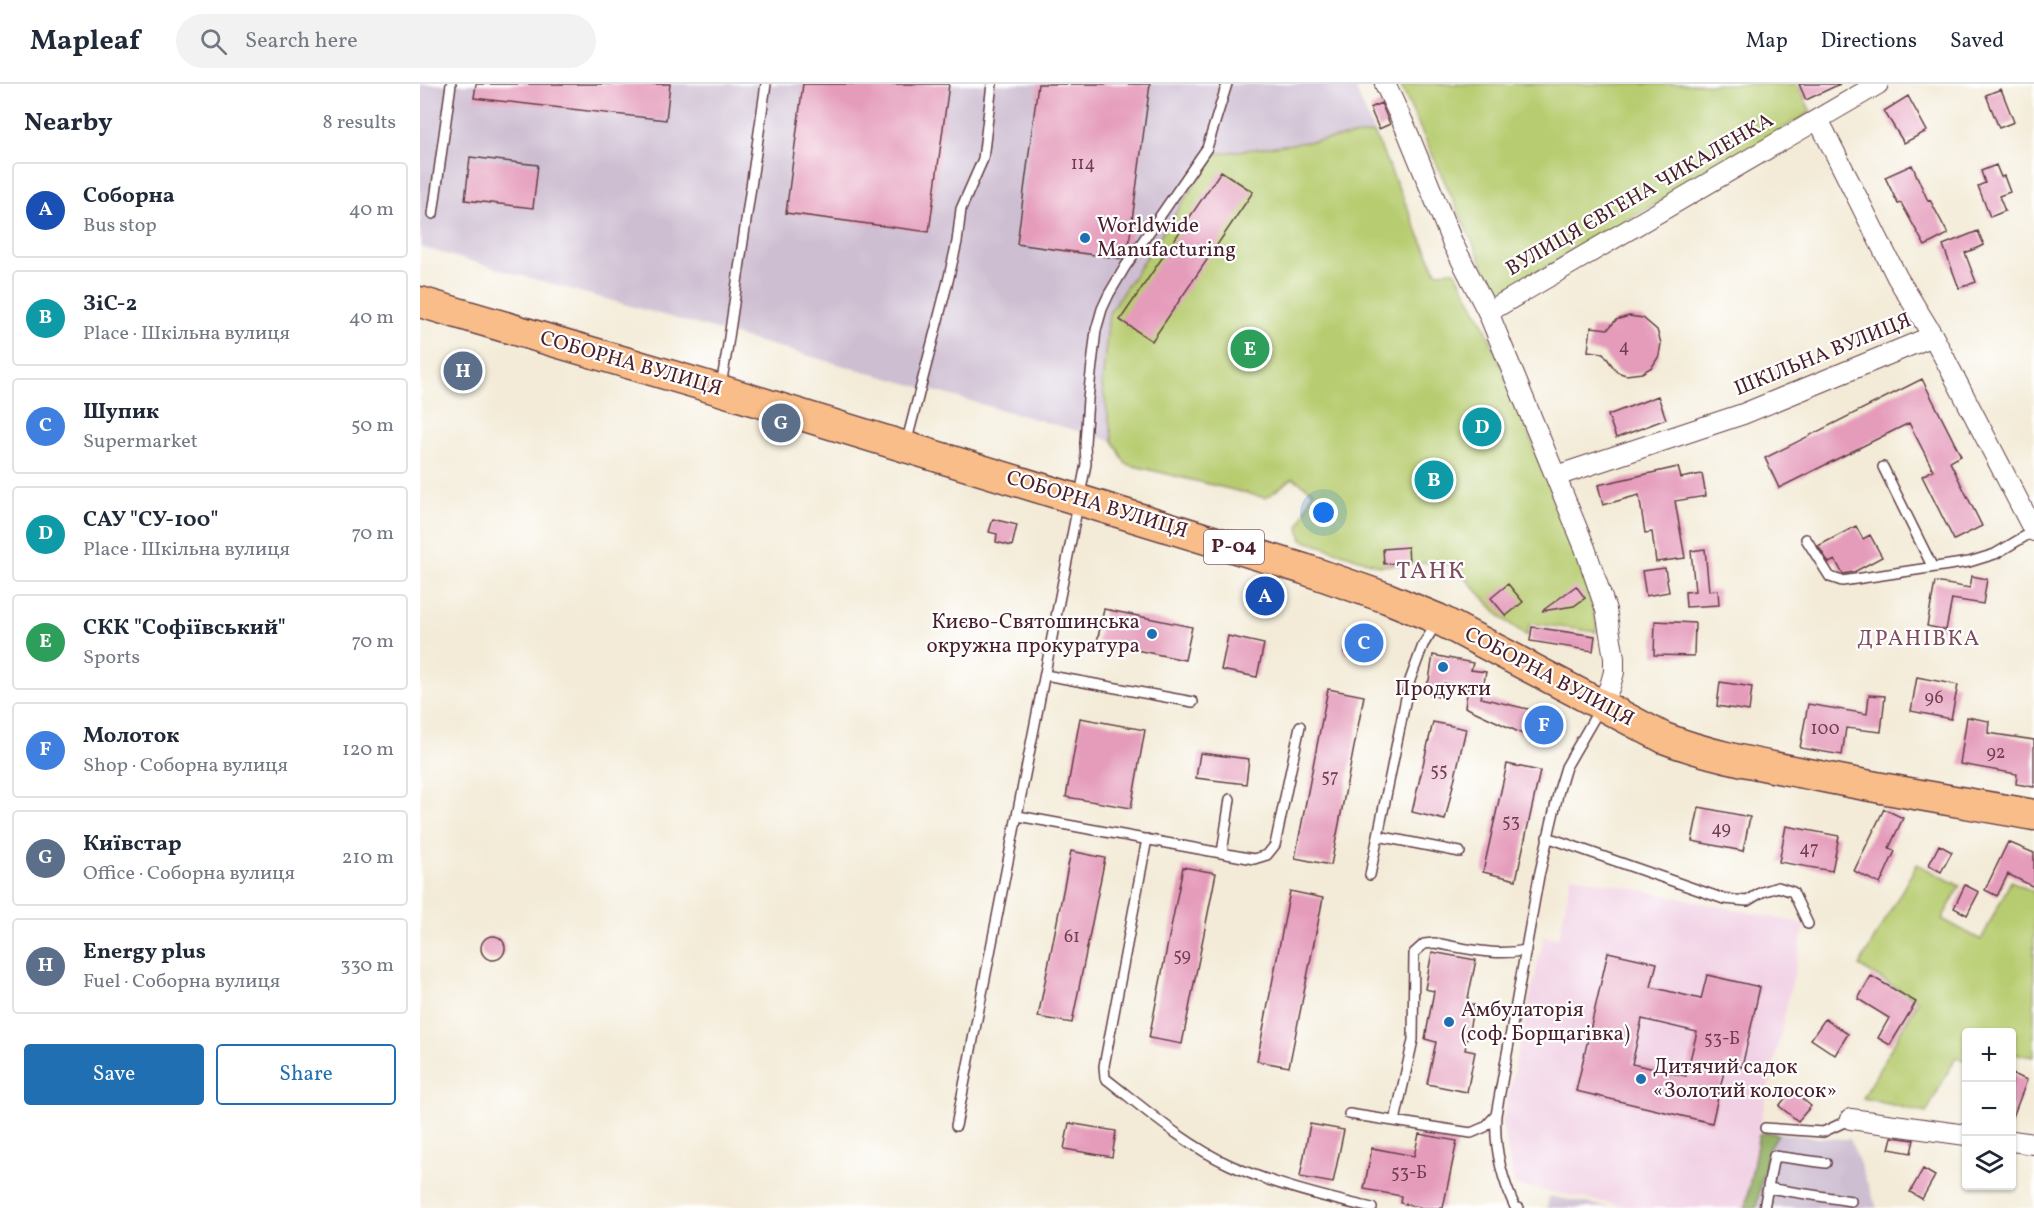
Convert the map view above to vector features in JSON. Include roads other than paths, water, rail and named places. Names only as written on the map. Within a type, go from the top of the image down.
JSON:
[{"type":"main road","name":"СОБОРНА ВУЛИЦЯ","points":[[420,302],[720,390],[1080,500],[1304,569],[1388,598],[1468,633],[1601,706],[1664,738],[1695,750],[1724,758],[2034,816]]},
{"type":"street","points":[[1385,84],[1453,243],[1488,312],[1585,548],[1606,610],[1611,634],[1614,672],[1601,706]]},
{"type":"street","name":"ВУЛИЦЯ ЄВГЕНА ЧИКАЛЕНКА","points":[[1488,312],[1878,84]]},
{"type":"street","points":[[1818,119],[1897,277],[1933,336]]},
{"type":"street","name":"ШКІЛЬНА ВУЛИЦЯ","points":[[1557,476],[1743,414],[1933,336],[2034,531]]},
{"type":"street","points":[[1851,1119],[1962,1134]]},
{"type":"street","points":[[2016,1142],[2034,1144]]},
{"type":"lane","points":[[433,214],[451,84]]},
{"type":"lane","points":[[720,390],[766,84]]},
{"type":"lane","points":[[905,447],[948,281],[957,242],[961,209],[983,159],[993,84]]},
{"type":"lane","points":[[956,1126],[1080,500],[1086,464],[1086,432],[1096,330],[1102,309],[1125,267],[1207,148],[1227,84]]},
{"type":"lane","points":[[1882,467],[1932,567]]},
{"type":"lane","points":[[1806,539],[1830,577],[1842,581],[1970,562],[1995,554],[2034,531]]},
{"type":"lane","points":[[1370,876],[1409,683],[1423,645],[1438,619]]},
{"type":"lane","points":[[1045,675],[1193,702]]},
{"type":"lane","points":[[1516,1208],[1506,1186],[1495,1131],[1496,1115],[1547,837],[1566,767],[1601,706]]},
{"type":"lane","points":[[1018,816],[1254,860],[1267,855],[1275,845],[1300,726]]},
{"type":"lane","points":[[1222,854],[1230,799]]},
{"type":"lane","points":[[1378,836],[1460,852]]},
{"type":"lane","points":[[1547,837],[1724,899],[1747,901],[1762,892],[1778,887],[1793,892],[1808,924]]},
{"type":"lane","points":[[1147,839],[1104,1066],[1105,1078],[1182,1137],[1230,1165],[1305,1190],[1372,1208]]},
{"type":"lane","points":[[1395,1121],[1413,1040],[1414,953],[1424,944],[1434,943],[1499,953],[1526,950]]},
{"type":"lane","points":[[1349,1114],[1471,1133],[1485,1127],[1496,1115]]},
{"type":"lane","points":[[1766,1128],[1823,1131],[1851,1119]]},
{"type":"lane","points":[[1764,1208],[1774,1156],[1826,1163]]},
{"type":"lane","points":[[1768,1188],[1851,1201]]},
{"type":"place","name":"Worldwide Manufacturing","points":[[1085,238]]},
{"type":"place","name":"СКК \"Софіївський\"","points":[[1250,349]]},
{"type":"place","name":"Energy plus","points":[[463,371]]},
{"type":"place","name":"Київстар","points":[[781,423]]},
{"type":"place","name":"САУ \"СУ-100\"","points":[[1482,427]]},
{"type":"place","name":"ЗіС-2","points":[[1434,480]]},
{"type":"place","name":"Соборна","points":[[1265,596]]},
{"type":"place","name":"Києво-Святошинська окружна прокуратура","points":[[1152,634]]},
{"type":"place","name":"Шупик","points":[[1364,643]]},
{"type":"place","name":"Продукти","points":[[1443,667]]},
{"type":"place","name":"Молоток","points":[[1544,725]]},
{"type":"place","name":"Амбулаторія (соф. Борщагівка)","points":[[1449,1022]]},
{"type":"place","name":"Дитячий садок «Золотий колосок»","points":[[1641,1079]]},
{"type":"district","name":"ТАНК","points":[[1431,572]]},
{"type":"district","name":"ДРАНІВКА","points":[[1919,639]]}]
